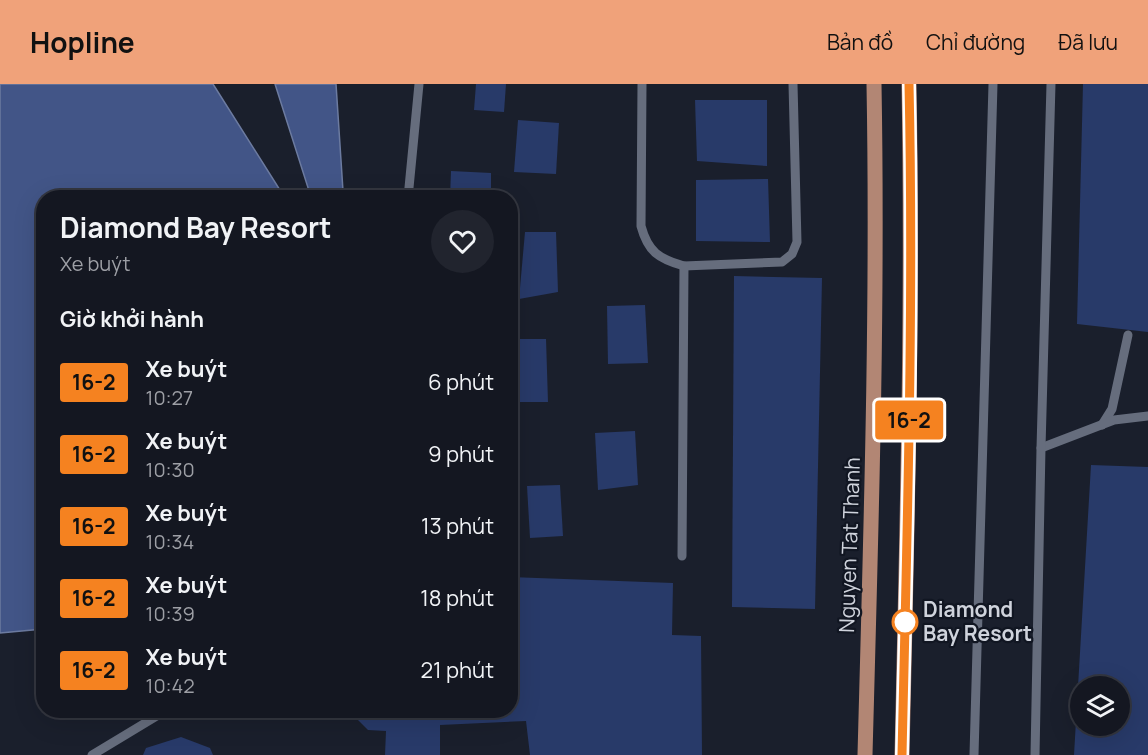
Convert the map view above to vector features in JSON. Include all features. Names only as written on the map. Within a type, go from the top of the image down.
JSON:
[{"type":"main road","name":"Nguyen Tat Thanh","points":[[865,755],[877,230],[874,84]]},
{"type":"main road","points":[[902,755],[909,471],[909,84]]},
{"type":"lane","points":[[409,190],[419,84]]},
{"type":"lane","points":[[642,84],[641,226],[645,240],[655,255],[684,266],[782,261],[792,254],[797,242],[793,84]]},
{"type":"lane","points":[[974,755],[993,84]]},
{"type":"lane","points":[[1035,755],[1051,84]]},
{"type":"lane","points":[[682,556],[684,266]]},
{"type":"lane","points":[[1102,425],[1112,409],[1128,335]]},
{"type":"lane","points":[[1041,448],[1114,420],[1148,416]]},
{"type":"lane","points":[[92,755],[153,718]]},
{"type":"water","points":[[0,84],[213,84],[280,190],[36,190],[36,630],[0,633]]},
{"type":"water","points":[[275,84],[336,84],[343,190],[309,190]]},
{"type":"building","points":[[476,84],[506,84],[504,112],[474,110]]},
{"type":"building","points":[[1083,84],[1148,84],[1148,332],[1077,324]]},
{"type":"building","points":[[695,100],[767,100],[767,166],[697,161]]},
{"type":"building","points":[[518,120],[559,123],[556,174],[514,172]]},
{"type":"building","points":[[451,171],[491,173],[491,190],[450,190]]},
{"type":"building","points":[[768,179],[770,242],[696,241],[696,180]]},
{"type":"building","points":[[525,232],[556,232],[558,292],[519,299]]},
{"type":"building","points":[[734,276],[822,278],[815,609],[732,607]]},
{"type":"building","points":[[645,305],[648,363],[608,364],[607,306]]},
{"type":"building","points":[[518,339],[546,339],[548,402],[518,402]]},
{"type":"building","points":[[635,431],[638,485],[598,490],[595,433]]},
{"type":"building","points":[[1091,465],[1148,467],[1148,755],[1074,755],[1075,736],[1130,736],[1130,676],[1079,676]]},
{"type":"building","points":[[560,485],[563,536],[530,538],[527,486]]},
{"type":"building","points":[[518,577],[673,583],[672,635],[701,636],[702,755],[530,755],[526,721],[440,725],[440,755],[385,755],[386,731],[368,730],[356,718],[518,718]]},
{"type":"building","points":[[181,737],[210,748],[213,755],[143,755],[146,748]]},
{"type":"bus line","name":"16-2","points":[[902,755],[909,472],[909,84]]},
{"type":"place","name":"Diamond Bay Resort","points":[[905,622]]}]
